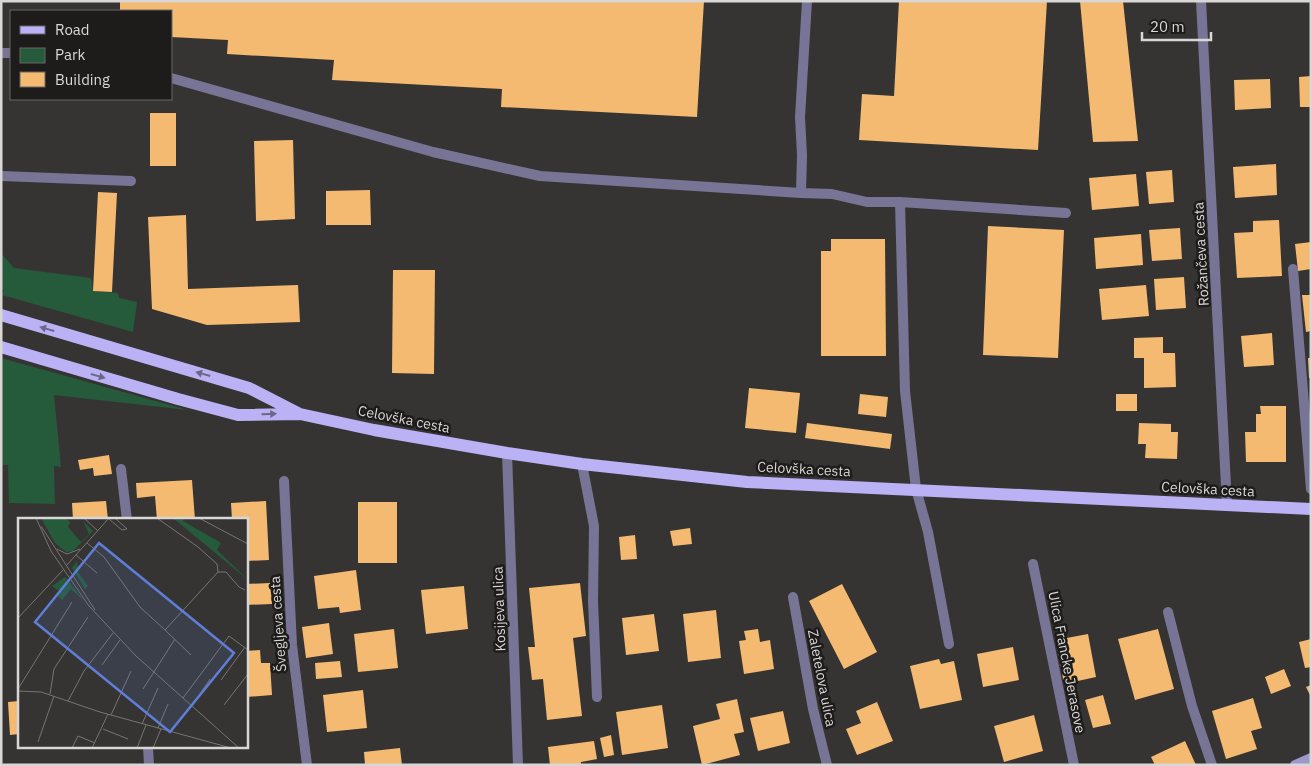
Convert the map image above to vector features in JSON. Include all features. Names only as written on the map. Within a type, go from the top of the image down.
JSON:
[{"type":"main road","name":"Celovška cesta","points":[[1,315],[249,388],[300,414]]},
{"type":"main road","name":"Celovška cesta","points":[[1,347],[238,415],[300,414],[374,430],[582,464],[747,482],[1311,509]]},
{"type":"street","points":[[801,193],[800,117],[807,1]]},
{"type":"street","name":"Rožančeva cesta","points":[[1201,1],[1227,505]]},
{"type":"street","points":[[172,78],[433,152],[540,176],[832,194],[867,202],[900,202],[1066,213]]},
{"type":"street","points":[[1,176],[131,180]]},
{"type":"street","points":[[900,202],[905,391],[916,489],[928,532],[948,644]]},
{"type":"street","points":[[1293,269],[1311,489]]},
{"type":"street","name":"Kosijeva ulica","points":[[507,453],[518,765]]},
{"type":"street","points":[[582,464],[594,526],[597,696]]},
{"type":"street","points":[[121,469],[127,518]]},
{"type":"street","name":"Švegljeva cesta","points":[[284,481],[292,645],[307,765]]},
{"type":"street","name":"Ulica Francke Jerasove","points":[[1033,564],[1074,765]]},
{"type":"street","name":"Zaletelova ulica","points":[[793,597],[813,709],[827,765]]},
{"type":"street","points":[[1168,612],[1192,706],[1212,765]]},
{"type":"street","points":[[148,748],[149,765]]},
{"type":"street","points":[[1295,765],[1311,758]]},
{"type":"green space","points":[[1,253],[14,268],[91,278],[93,291],[118,293],[119,298],[137,302],[133,332],[2,295],[4,290],[1,289]]},
{"type":"green space","points":[[1,358],[188,410],[54,395],[61,467],[54,466],[55,504],[9,503],[8,465],[1,465]]},
{"type":"building","points":[[120,1],[704,1],[697,117],[501,107],[502,89],[332,80],[334,60],[227,54],[228,40],[172,37],[172,10],[120,10]]},
{"type":"building","points":[[899,1],[1047,1],[1038,150],[859,140],[862,94],[894,96]]},
{"type":"building","points":[[1080,1],[1123,1],[1138,141],[1093,142]]},
{"type":"building","points":[[1311,76],[1311,107],[1300,107],[1299,77]]},
{"type":"building","points":[[1270,79],[1271,108],[1235,110],[1234,80]]},
{"type":"building","points":[[150,113],[176,113],[176,166],[150,166]]},
{"type":"building","points":[[293,140],[295,219],[256,221],[254,141]]},
{"type":"building","points":[[1276,164],[1277,195],[1235,198],[1233,167]]},
{"type":"building","points":[[1172,170],[1174,202],[1149,204],[1146,172]]},
{"type":"building","points":[[1136,174],[1139,206],[1092,210],[1089,178]]},
{"type":"building","points":[[370,190],[371,225],[326,225],[326,191]]},
{"type":"building","points":[[98,192],[117,193],[112,292],[93,291]]},
{"type":"building","points":[[186,215],[188,289],[298,285],[300,322],[207,325],[152,309],[148,217]]},
{"type":"building","points":[[1279,220],[1282,276],[1237,278],[1234,233],[1253,232],[1253,221]]},
{"type":"building","points":[[988,226],[1064,230],[1058,358],[983,355]]},
{"type":"building","points":[[1180,228],[1182,259],[1152,261],[1149,230]]},
{"type":"building","points":[[1141,234],[1143,265],[1096,269],[1094,238]]},
{"type":"building","points":[[831,239],[885,239],[886,356],[821,356],[821,251],[831,251]]},
{"type":"building","points":[[1311,242],[1311,269],[1298,271],[1295,244]]},
{"type":"building","points":[[393,270],[435,270],[434,374],[392,373]]},
{"type":"building","points":[[1184,277],[1186,308],[1156,310],[1154,279]]},
{"type":"building","points":[[1146,285],[1149,316],[1102,320],[1099,289]]},
{"type":"building","points":[[1302,295],[1311,295],[1311,331],[1306,332]]},
{"type":"building","points":[[1272,333],[1274,365],[1244,367],[1241,336]]},
{"type":"building","points":[[1163,337],[1163,353],[1175,353],[1176,387],[1144,388],[1144,358],[1134,358],[1134,338]]},
{"type":"building","points":[[1308,358],[1311,358],[1311,378],[1309,378]]},
{"type":"building","points":[[749,388],[800,393],[796,433],[745,428]]},
{"type":"building","points":[[860,394],[888,397],[886,417],[858,414]]},
{"type":"building","points":[[1116,394],[1137,394],[1137,411],[1116,411]]},
{"type":"building","points":[[1260,406],[1286,406],[1286,462],[1246,462],[1245,432],[1256,432],[1256,414],[1261,414]]},
{"type":"building","points":[[807,423],[892,434],[890,449],[805,438]]},
{"type":"building","points":[[1139,423],[1171,424],[1171,432],[1178,432],[1177,459],[1145,458],[1146,444],[1138,444]]},
{"type":"building","points":[[109,455],[112,474],[94,476],[93,468],[80,470],[78,460]]},
{"type":"building","points":[[192,480],[195,518],[157,518],[155,496],[137,498],[136,483]]},
{"type":"building","points":[[106,501],[108,518],[73,518],[72,503]]},
{"type":"building","points":[[266,501],[269,560],[248,561],[248,518],[232,518],[231,503]]},
{"type":"building","points":[[358,502],[397,502],[397,563],[358,563]]},
{"type":"building","points":[[690,528],[692,544],[673,546],[670,531]]},
{"type":"building","points":[[635,535],[637,559],[621,560],[619,537]]},
{"type":"building","points":[[356,570],[361,610],[340,613],[339,607],[318,609],[314,576]]},
{"type":"building","points":[[270,583],[272,604],[248,605],[248,584]]},
{"type":"building","points":[[580,583],[586,636],[573,638],[582,716],[547,720],[543,679],[532,680],[528,647],[535,647],[529,588]]},
{"type":"building","points":[[842,584],[877,652],[844,669],[809,601]]},
{"type":"building","points":[[464,586],[468,629],[426,634],[421,590]]},
{"type":"building","points":[[716,610],[721,658],[688,662],[683,614]]},
{"type":"building","points":[[654,614],[659,651],[626,655],[622,618]]},
{"type":"building","points":[[329,623],[333,654],[306,658],[302,627]]},
{"type":"building","points":[[394,629],[398,668],[358,672],[354,634]]},
{"type":"building","points":[[758,629],[760,642],[770,640],[774,669],[744,674],[739,641],[746,640],[744,631]]},
{"type":"building","points":[[1158,629],[1174,689],[1135,700],[1118,639]]},
{"type":"building","points":[[1088,634],[1096,677],[1064,684],[1056,640]]},
{"type":"building","points":[[1311,639],[1311,667],[1305,668],[1299,642]]},
{"type":"building","points":[[1013,647],[1019,680],[983,687],[977,654]]},
{"type":"building","points":[[260,650],[261,663],[270,663],[272,695],[248,697],[248,651]]},
{"type":"building","points":[[939,659],[941,664],[954,661],[962,700],[920,709],[910,666]]},
{"type":"building","points":[[340,661],[342,677],[316,679],[315,663]]},
{"type":"building","points":[[1284,669],[1291,686],[1271,694],[1265,677]]},
{"type":"building","points":[[1311,685],[1311,697],[1306,687]]},
{"type":"building","points":[[363,690],[367,728],[327,732],[323,695]]},
{"type":"building","points":[[1103,695],[1111,724],[1093,728],[1085,700]]},
{"type":"building","points":[[1253,698],[1262,728],[1251,731],[1257,749],[1226,759],[1212,711]]},
{"type":"building","points":[[737,699],[744,732],[734,734],[740,755],[702,765],[693,726],[720,719],[716,704]]},
{"type":"building","points":[[18,701],[18,734],[10,735],[8,702]]},
{"type":"building","points":[[877,702],[893,741],[857,755],[846,729],[861,723],[856,711]]},
{"type":"building","points":[[662,705],[668,748],[622,755],[616,712]]},
{"type":"building","points":[[783,711],[790,743],[758,751],[750,718]]},
{"type":"building","points":[[1034,715],[1043,751],[1004,762],[994,726]]},
{"type":"building","points":[[611,735],[614,755],[604,757],[600,738]]},
{"type":"building","points":[[594,741],[597,759],[581,762],[581,765],[550,765],[548,747]]},
{"type":"building","points":[[1185,741],[1196,765],[1155,765],[1151,757]]},
{"type":"building","points":[[400,748],[402,765],[365,765],[364,752]]}]
